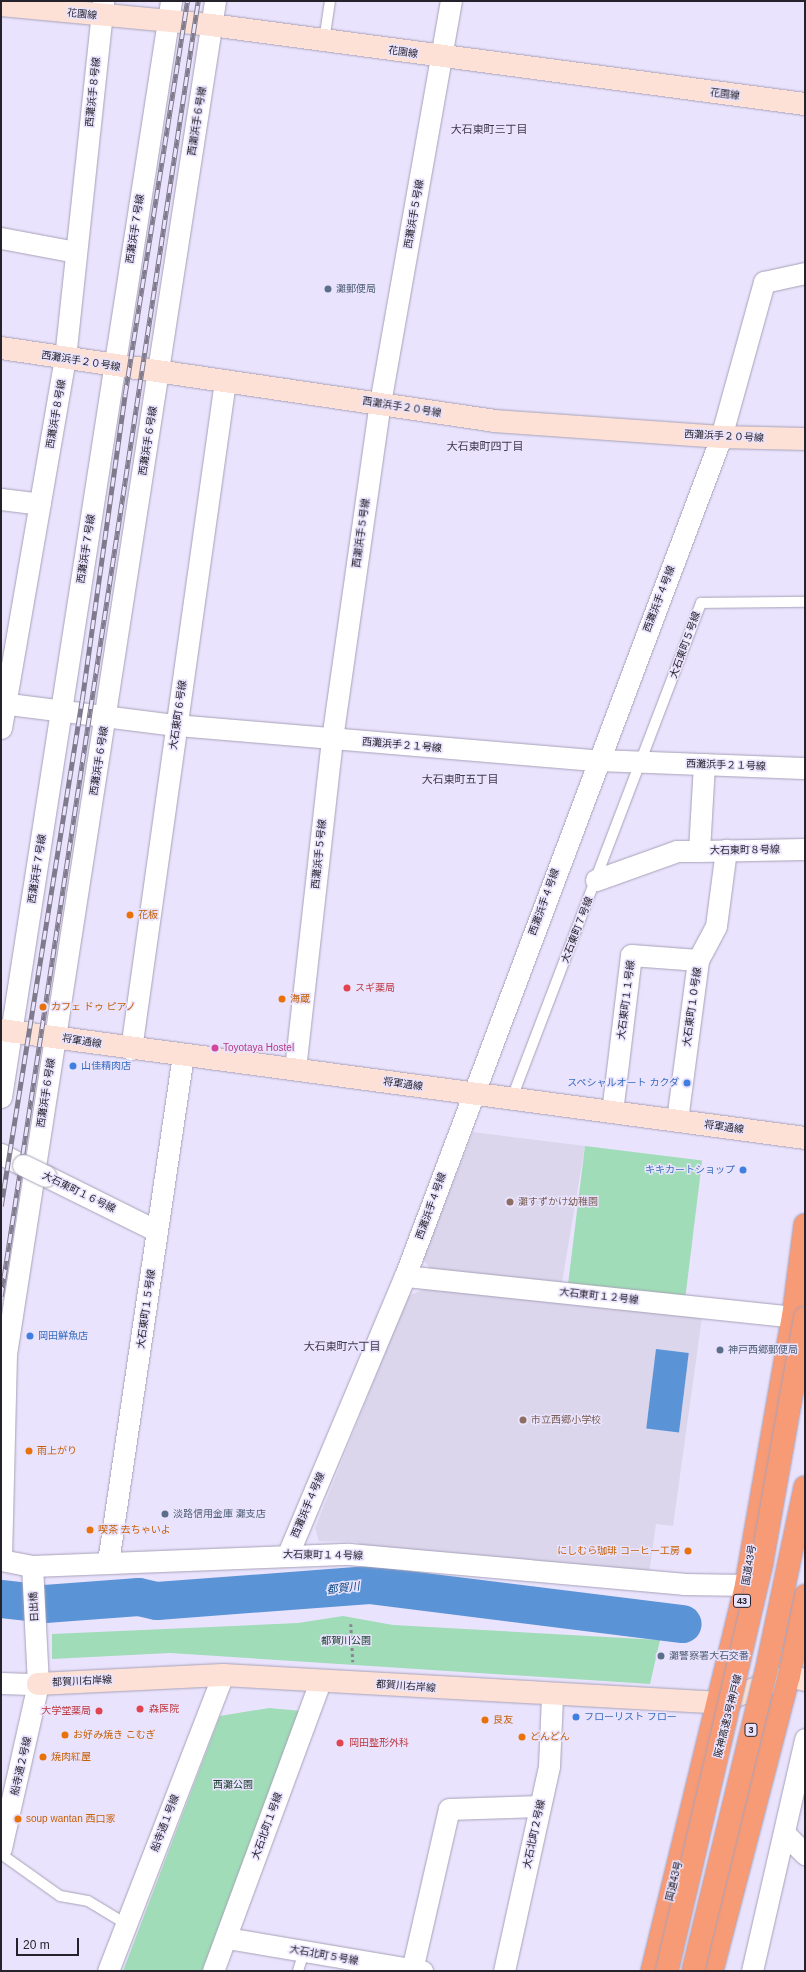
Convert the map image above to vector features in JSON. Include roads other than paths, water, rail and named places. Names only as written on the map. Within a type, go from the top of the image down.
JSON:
[{"type":"highway","name":"国道43号","points":[[652,1971],[746,1585],[799,1317],[805,1225]]},
{"type":"highway","name":"阪神高速3号神戸線","points":[[667,1971],[762,1562],[799,1317]]},
{"type":"highway","name":"3","points":[[693,1971],[766,1672],[805,1487]]},
{"type":"highway","points":[[712,1971],[797,1678],[805,1596]]},
{"type":"street","name":"西灘浜手６号線","points":[[2,1522],[6,1354],[106,716],[215,1]]},
{"type":"street","name":"西灘浜手５号線","points":[[295,1069],[332,739],[380,403],[451,1]]},
{"type":"street","name":"花園線","points":[[1,5],[170,11],[211,25],[442,57],[805,104]]},
{"type":"street","name":"西灘浜手８号線","points":[[1,728],[3,704],[65,358],[102,8]]},
{"type":"street","name":"西灘浜手７号線","points":[[1,1097],[6,1031],[62,710],[170,11]]},
{"type":"street","points":[[1,238],[76,252]]},
{"type":"street","name":"西灘浜手４号線","points":[[288,1554],[405,1276],[596,760],[721,437],[764,282],[805,273]]},
{"type":"street","name":"西灘浜手２０号線","points":[[1,348],[158,373],[380,403],[494,421],[721,437],[805,439]]},
{"type":"street","name":"大石東町６号線","points":[[131,1049],[225,381]]},
{"type":"street","points":[[1,499],[40,504]]},
{"type":"street","name":"西灘浜手２１号線","points":[[3,704],[176,725],[332,739],[596,760],[805,768]]},
{"type":"street","name":"大石東町８号線","points":[[704,764],[699,850],[805,849]]},
{"type":"street","points":[[596,880],[677,851],[699,850]]},
{"type":"street","name":"大石東町１０号線","points":[[677,1120],[698,960],[716,926],[726,850]]},
{"type":"street","name":"大石東町１１号線","points":[[612,1112],[631,955],[698,960]]},
{"type":"street","name":"将軍通線","points":[[6,1031],[131,1049],[295,1069],[805,1138]]},
{"type":"street","name":"大石東町１５号線","points":[[108,1562],[183,1055]]},
{"type":"street","name":"大石東町１６号線","points":[[1,1154],[157,1231]]},
{"type":"street","name":"大石東町１２号線","points":[[405,1276],[799,1317]]},
{"type":"street","name":"大石東町１４号線","points":[[2,1522],[2,1560],[32,1572],[108,1562],[288,1554],[350,1554],[683,1584],[746,1585]]},
{"type":"street","name":"日出橋","points":[[32,1572],[38,1684]]},
{"type":"street","name":"都賀川右岸線","points":[[1,1683],[38,1684],[223,1675],[552,1696],[717,1703],[797,1678]]},
{"type":"street","name":"船寺通１号線","points":[[108,1971],[223,1675]]},
{"type":"street","name":"大石北町１号線","points":[[213,1971],[227,1938],[320,1681]]},
{"type":"street","name":"船寺通２号線","points":[[1,1848],[38,1684]]},
{"type":"street","name":"大石北町２号線","points":[[504,1971],[548,1766],[552,1696]]},
{"type":"street","points":[[752,1971],[784,1833],[802,1768],[805,1739]]},
{"type":"street","points":[[408,1970],[448,1809],[540,1806]]},
{"type":"street","points":[[784,1833],[805,1854]]},
{"type":"street","name":"大石北町５号線","points":[[227,1938],[408,1970]]},
{"type":"lane","points":[[324,41],[330,1]]},
{"type":"lane","name":"大石東町５号線","points":[[641,762],[701,603],[805,602]]},
{"type":"lane","name":"大石東町７号線","points":[[512,1098],[641,762]]},
{"type":"lane","points":[[1,1854],[60,1896],[88,1900],[126,1924]]},
{"type":"lane","points":[[298,1971],[304,1951]]},
{"type":"water","points":[[656,1349],[689,1353],[679,1432],[646,1428]]},
{"type":"waterway","name":"都賀川","points":[[1,1599],[45,1604],[139,1597],[157,1601],[369,1585],[683,1624]]},
{"type":"railway","points":[[1,1206],[82,700],[125,394],[187,1]]},
{"type":"railway","points":[[1,1296],[198,1]]},
{"type":"place","name":"灘郵便局","points":[[328,289]]},
{"type":"place","name":"花板","points":[[130,915]]},
{"type":"place","name":"スギ薬局","points":[[347,988]]},
{"type":"place","name":"海蔵","points":[[282,999]]},
{"type":"place","name":"カフェ ドゥ ピアノ","points":[[43,1007]]},
{"type":"place","name":"Toyotaya Hostel","points":[[215,1048]]},
{"type":"place","name":"山佳精肉店","points":[[73,1066]]},
{"type":"place","name":"スペシャルオート カクダ","points":[[687,1083]]},
{"type":"place","name":"キキカートショップ","points":[[743,1170]]},
{"type":"place","name":"灘すずかけ幼稚園","points":[[510,1202]]},
{"type":"place","name":"岡田鮮魚店","points":[[30,1336]]},
{"type":"place","name":"神戸西郷郵便局","points":[[720,1350]]},
{"type":"place","name":"市立西郷小学校","points":[[523,1420]]},
{"type":"place","name":"雨上がり","points":[[29,1451]]},
{"type":"place","name":"淡路信用金庫 灘支店","points":[[165,1514]]},
{"type":"place","name":"喫茶 去ちゃいよ","points":[[90,1530]]},
{"type":"place","name":"にしむら珈琲 コーヒー工房","points":[[688,1551]]},
{"type":"place","name":"灘警察署大石交番","points":[[661,1656]]},
{"type":"place","name":"森医院","points":[[140,1709]]},
{"type":"place","name":"大学堂薬局","points":[[99,1711]]},
{"type":"place","name":"フローリスト フロー","points":[[576,1717]]},
{"type":"place","name":"良友","points":[[485,1720]]},
{"type":"place","name":"お好み焼き こむぎ","points":[[65,1735]]},
{"type":"place","name":"どんどん","points":[[522,1737]]},
{"type":"place","name":"岡田整形外科","points":[[340,1743]]},
{"type":"place","name":"焼肉紅屋","points":[[43,1757]]},
{"type":"place","name":"soup wantan 西口家","points":[[18,1819]]},
{"type":"district","name":"大石東町三丁目","points":[[489,129]]},
{"type":"district","name":"大石東町四丁目","points":[[485,446]]},
{"type":"district","name":"大石東町五丁目","points":[[460,779]]},
{"type":"district","name":"大石東町六丁目","points":[[342,1346]]},
{"type":"park label","name":"都賀川公園","points":[[346,1641]]},
{"type":"park label","name":"西灘公園","points":[[233,1785]]}]
